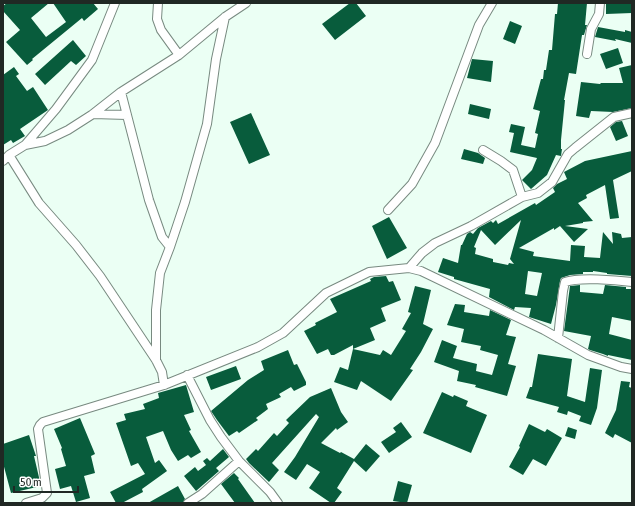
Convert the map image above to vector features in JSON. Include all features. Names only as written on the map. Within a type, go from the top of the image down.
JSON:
[{"type":"street","points":[[115,3],[92,60],[56,109],[25,145],[6,158],[39,203],[76,245],[100,276],[156,360],[162,372],[164,385]]},
{"type":"street","points":[[158,3],[157,19],[161,30],[179,54]]},
{"type":"street","points":[[25,145],[45,141],[68,130],[93,114],[121,92],[179,54],[246,3]]},
{"type":"street","points":[[388,210],[412,184],[435,143],[479,25],[492,3]]},
{"type":"street","points":[[586,54],[591,29],[599,14],[600,3]]},
{"type":"street","points":[[156,360],[156,310],[160,273],[185,202],[207,124],[216,60],[226,17]]},
{"type":"street","points":[[121,92],[149,200],[162,237],[170,247]]},
{"type":"street","points":[[409,268],[422,253],[435,244],[471,226],[522,197],[538,193],[552,182],[568,154],[614,117],[632,113]]},
{"type":"street","points":[[93,114],[127,115]]},
{"type":"street","points":[[483,150],[513,170],[522,197]]},
{"type":"street","points":[[26,503],[42,498],[47,493],[38,429],[43,422],[164,385],[258,347],[283,333],[326,292],[369,272],[409,268],[421,271],[544,330],[588,355],[621,367],[632,369]]},
{"type":"street","points":[[558,338],[565,282],[572,280],[611,280],[632,282]]},
{"type":"street","points":[[187,375],[210,420],[239,461],[270,492],[278,503]]},
{"type":"street","points":[[188,503],[202,494],[239,461]]},
{"type":"building","points":[[7,3],[49,3],[31,18],[46,37],[66,22],[53,3],[93,3],[98,9],[84,21],[82,18],[32,59],[33,60],[27,65],[6,42],[20,30],[3,11],[3,6]]},
{"type":"building","points":[[350,3],[356,3],[366,16],[335,40],[322,24]]},
{"type":"building","points":[[558,3],[587,3],[585,25],[587,25],[584,35],[582,35],[576,74],[569,73],[564,100],[561,156],[556,155],[547,175],[531,189],[522,180],[532,170],[537,158],[510,152],[514,133],[509,132],[511,124],[525,127],[521,145],[535,148],[538,134],[535,133],[540,111],[533,109],[541,79],[543,79],[544,70],[546,70],[549,50],[552,50],[555,14],[557,14]]},
{"type":"building","points":[[606,3],[632,3],[632,13],[606,14]]},
{"type":"building","points":[[510,21],[522,26],[515,44],[503,39]]},
{"type":"building","points":[[598,27],[632,32],[632,43],[615,39],[616,41],[595,37]]},
{"type":"building","points":[[73,40],[86,56],[76,65],[71,61],[45,85],[35,74]]},
{"type":"building","points":[[618,48],[623,63],[606,69],[600,54]]},
{"type":"building","points":[[472,59],[493,61],[491,82],[467,78]]},
{"type":"building","points":[[632,65],[632,108],[613,112],[591,111],[589,118],[576,116],[581,82],[600,84],[623,83],[619,68]]},
{"type":"building","points":[[14,67],[19,74],[16,76],[27,91],[33,87],[48,110],[20,129],[25,136],[13,143],[11,140],[3,145],[3,75]]},
{"type":"building","points":[[470,104],[491,109],[489,119],[468,114]]},
{"type":"building","points":[[251,113],[270,155],[249,164],[230,122]]},
{"type":"building","points":[[622,121],[628,136],[616,141],[610,127],[616,122]]},
{"type":"building","points":[[464,149],[478,153],[485,158],[483,164],[461,159]]},
{"type":"building","points":[[632,151],[632,171],[613,180],[619,218],[610,219],[605,185],[586,195],[587,198],[578,203],[593,221],[565,226],[588,229],[574,242],[560,226],[519,248],[534,252],[533,256],[570,261],[571,245],[585,246],[584,257],[600,258],[603,232],[613,244],[612,232],[621,234],[622,238],[632,237],[632,276],[593,271],[561,278],[551,324],[529,317],[531,308],[515,307],[514,310],[489,297],[490,289],[454,279],[454,277],[438,272],[443,258],[458,263],[461,245],[467,234],[470,232],[473,234],[478,228],[491,221],[493,223],[496,220],[498,224],[535,203],[536,205],[555,192],[553,188],[557,184],[567,179],[564,172],[585,161]],"holes":[[[521,220],[510,259],[514,264],[509,263],[508,265],[493,262],[493,259],[475,254],[476,248],[474,247],[481,230],[495,245]],[[528,271],[542,273],[537,296],[525,294]]]},
{"type":"building","points":[[389,217],[407,248],[387,259],[372,226]]},
{"type":"building","points":[[386,276],[389,282],[393,281],[401,300],[381,308],[386,321],[370,328],[375,340],[353,349],[353,345],[334,355],[331,355],[328,349],[317,354],[304,331],[316,325],[315,323],[337,312],[330,299],[371,281],[370,279],[374,277]]},
{"type":"building","points":[[580,285],[580,292],[603,294],[605,285],[632,289],[632,321],[612,317],[609,334],[632,340],[632,360],[608,356],[590,350],[588,349],[591,336],[564,331],[570,286]]},
{"type":"building","points":[[415,286],[431,290],[423,324],[433,329],[410,369],[413,370],[391,401],[361,381],[357,390],[334,382],[340,367],[348,370],[353,349],[380,355],[383,350],[391,355],[406,331],[402,329],[411,313],[408,312]]},
{"type":"building","points":[[455,304],[465,305],[464,312],[489,316],[490,310],[511,320],[506,335],[516,337],[508,364],[516,366],[507,396],[475,387],[476,385],[457,381],[459,371],[434,362],[442,340],[457,346],[453,358],[477,364],[476,371],[492,375],[498,355],[480,350],[481,346],[461,342],[464,329],[447,325]]},
{"type":"building","points":[[288,350],[294,365],[297,364],[306,385],[294,391],[291,387],[279,394],[281,397],[266,404],[268,409],[256,418],[258,420],[239,433],[237,431],[229,436],[211,411],[248,380],[264,370],[261,361]]},
{"type":"building","points":[[538,354],[572,359],[567,396],[585,402],[590,368],[602,370],[597,408],[591,425],[579,421],[581,416],[568,411],[567,415],[557,412],[559,407],[526,398],[530,387],[532,387]]},
{"type":"building","points":[[236,366],[241,379],[211,390],[206,377]]},
{"type":"building","points":[[621,381],[630,382],[629,387],[632,388],[632,443],[615,434],[613,438],[605,433],[616,410]]},
{"type":"building","points":[[186,385],[194,412],[184,415],[191,430],[189,431],[201,452],[191,458],[188,455],[178,461],[171,450],[163,431],[146,437],[155,463],[159,460],[167,471],[142,489],[143,492],[122,503],[116,503],[110,492],[145,474],[138,463],[131,466],[116,423],[126,420],[124,414],[145,409],[143,404],[159,398],[158,393]]},
{"type":"building","points":[[331,388],[341,412],[348,422],[337,430],[336,428],[321,443],[354,459],[366,444],[380,456],[366,472],[354,461],[337,488],[342,492],[334,503],[331,503],[309,488],[320,472],[307,464],[296,480],[284,472],[295,457],[319,417],[316,414],[272,463],[279,470],[269,482],[246,459],[256,449],[258,451],[274,433],[277,436],[289,423],[286,420],[310,397]]},
{"type":"building","points":[[442,392],[468,401],[466,406],[487,415],[471,453],[423,433]]},
{"type":"building","points":[[80,418],[95,454],[91,456],[95,473],[84,476],[90,498],[76,502],[71,486],[60,489],[55,469],[66,466],[62,448],[54,429]]},
{"type":"building","points":[[401,422],[412,437],[389,453],[381,442],[396,432],[393,428]]},
{"type":"building","points":[[529,424],[545,432],[547,429],[562,438],[546,466],[533,459],[523,475],[509,467],[520,447],[519,446]]},
{"type":"building","points":[[568,427],[577,430],[575,439],[565,436]]},
{"type":"building","points":[[29,435],[36,456],[34,456],[41,486],[11,493],[3,463],[3,444]]},
{"type":"building","points":[[223,449],[229,457],[216,468],[219,471],[196,491],[184,476],[195,467],[198,471],[206,465],[203,461],[207,458],[210,461]]},
{"type":"building","points":[[234,473],[239,478],[238,479],[255,503],[235,503],[221,484]]},
{"type":"building","points":[[398,481],[412,485],[407,503],[393,501]]},
{"type":"building","points":[[178,486],[185,499],[183,503],[148,503]]}]
